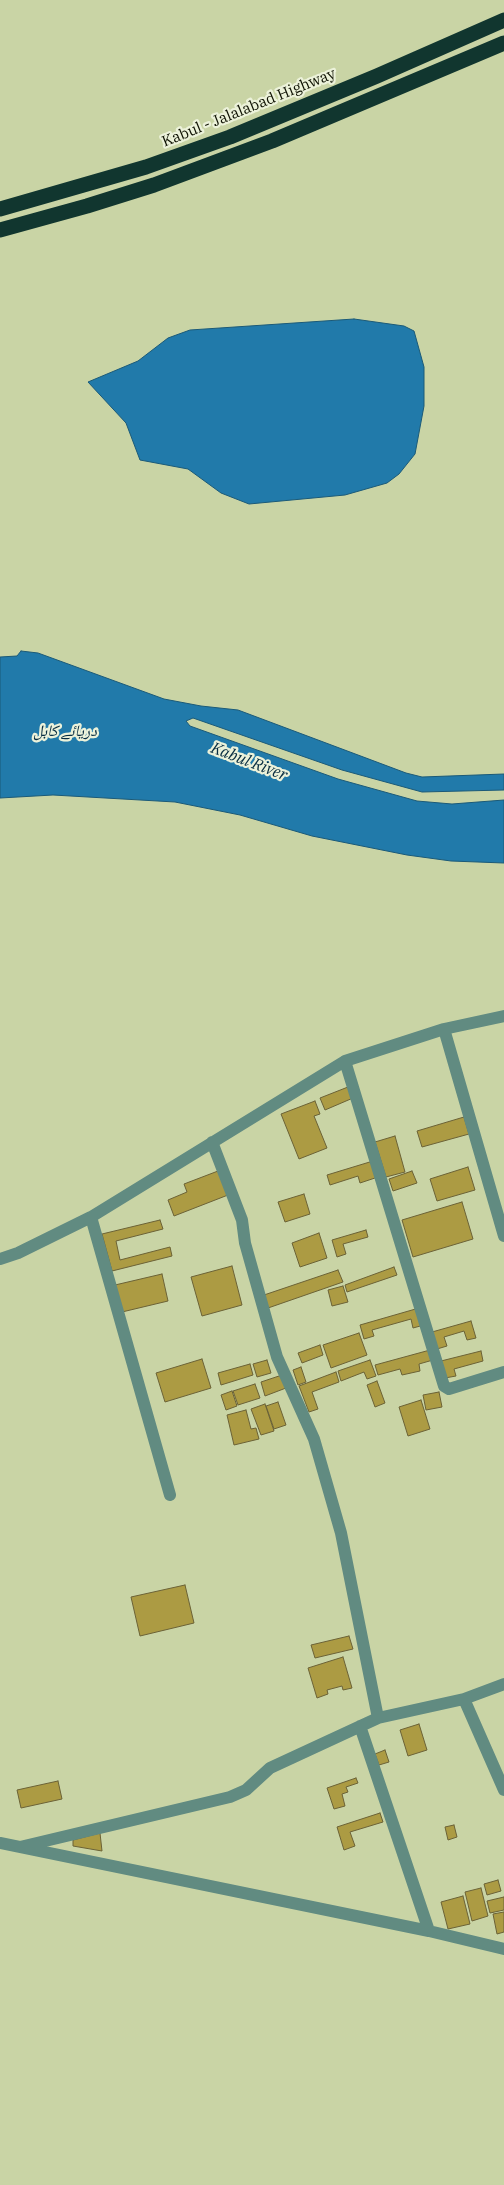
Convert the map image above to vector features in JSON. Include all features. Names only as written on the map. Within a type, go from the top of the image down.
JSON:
[{"type":"highway","name":"Kabul - Jalalabad Highway","points":[[0,209],[146,167],[230,137],[378,76],[504,20]]},
{"type":"highway","points":[[0,230],[154,185],[272,141],[504,43]]},
{"type":"highway","points":[[146,167],[154,185]]},
{"type":"street","points":[[0,1259],[18,1254],[91,1217],[345,1061],[444,1028],[504,1016]]},
{"type":"street","points":[[444,1028],[504,1236]]},
{"type":"street","points":[[345,1061],[444,1386],[449,1389],[504,1372]]},
{"type":"street","points":[[212,1142],[242,1220],[245,1243],[277,1358],[314,1439],[341,1533],[378,1718]]},
{"type":"street","points":[[91,1217],[170,1495]]},
{"type":"street","points":[[20,1847],[230,1797],[246,1790],[270,1768],[378,1718],[464,1699],[504,1684]]},
{"type":"street","points":[[464,1699],[504,1790]]},
{"type":"street","points":[[360,1726],[430,1931]]},
{"type":"street","points":[[0,1843],[430,1931],[504,1949]]},
{"type":"water","points":[[354,319],[404,326],[414,331],[424,367],[424,406],[415,454],[399,474],[387,483],[345,495],[249,504],[221,493],[188,469],[140,460],[126,423],[88,382],[138,361],[168,338],[190,330]]},
{"type":"water","name":"دریائے کابل","points":[[21,651],[38,653],[164,699],[238,710],[406,773],[422,777],[504,774],[504,790],[422,792],[342,770],[193,718],[186,721],[190,726],[338,779],[417,801],[452,804],[504,800],[504,863],[451,861],[407,855],[312,836],[240,815],[175,802],[53,795],[0,798],[0,657],[17,656]]},
{"type":"building","points":[[348,1087],[353,1098],[325,1110],[320,1098]]},
{"type":"building","points":[[315,1101],[320,1114],[314,1116],[327,1148],[299,1159],[281,1114]]},
{"type":"building","points":[[464,1117],[469,1134],[422,1147],[417,1131]]},
{"type":"building","points":[[395,1136],[405,1172],[386,1177],[375,1142]]},
{"type":"building","points":[[373,1161],[378,1177],[360,1183],[358,1176],[330,1185],[327,1175]]},
{"type":"building","points":[[468,1167],[475,1190],[437,1201],[430,1179]]},
{"type":"building","points":[[218,1171],[228,1195],[174,1216],[168,1200],[187,1192],[184,1184]]},
{"type":"building","points":[[412,1171],[417,1183],[393,1191],[389,1179]]},
{"type":"building","points":[[304,1194],[310,1214],[285,1222],[278,1202]]},
{"type":"building","points":[[462,1202],[473,1239],[413,1257],[402,1220]]},
{"type":"building","points":[[160,1220],[163,1229],[116,1241],[120,1260],[170,1247],[172,1256],[112,1271],[102,1234]]},
{"type":"building","points":[[366,1230],[368,1237],[343,1244],[346,1254],[337,1257],[332,1240]]},
{"type":"building","points":[[319,1233],[327,1258],[300,1267],[292,1243]]},
{"type":"building","points":[[232,1266],[242,1305],[202,1316],[191,1277]]},
{"type":"building","points":[[394,1267],[397,1275],[347,1292],[345,1285]]},
{"type":"building","points":[[338,1270],[343,1282],[268,1308],[264,1295]]},
{"type":"building","points":[[162,1274],[168,1301],[122,1312],[115,1285]]},
{"type":"building","points":[[343,1286],[348,1302],[332,1306],[328,1290]]},
{"type":"building","points":[[419,1308],[424,1325],[413,1328],[411,1319],[372,1330],[374,1336],[364,1339],[360,1325]]},
{"type":"building","points":[[471,1321],[476,1338],[467,1340],[464,1331],[444,1337],[447,1346],[437,1349],[432,1332]]},
{"type":"building","points":[[359,1333],[367,1355],[331,1368],[323,1345]]},
{"type":"building","points":[[320,1345],[323,1355],[302,1363],[298,1353]]},
{"type":"building","points":[[430,1350],[433,1360],[419,1364],[420,1371],[402,1375],[400,1369],[378,1375],[375,1365]]},
{"type":"building","points":[[481,1351],[483,1361],[454,1369],[456,1376],[445,1378],[441,1361]]},
{"type":"building","points":[[202,1359],[211,1388],[165,1402],[156,1373]]},
{"type":"building","points":[[267,1360],[271,1373],[257,1377],[253,1364]]},
{"type":"building","points":[[370,1360],[376,1376],[367,1379],[364,1372],[341,1381],[338,1371]]},
{"type":"building","points":[[250,1364],[253,1375],[221,1385],[218,1373]]},
{"type":"building","points":[[301,1367],[306,1382],[298,1385],[293,1370]]},
{"type":"building","points":[[336,1372],[339,1382],[312,1392],[318,1409],[309,1412],[299,1386]]},
{"type":"building","points":[[282,1375],[286,1388],[265,1396],[261,1382]]},
{"type":"building","points":[[377,1381],[385,1403],[375,1407],[367,1385]]},
{"type":"building","points":[[255,1384],[260,1398],[238,1405],[233,1391]]},
{"type":"building","points":[[232,1391],[237,1406],[226,1410],[221,1395]]},
{"type":"building","points":[[439,1392],[442,1407],[426,1410],[423,1395]]},
{"type":"building","points":[[421,1400],[430,1429],[408,1436],[399,1407]]},
{"type":"building","points":[[278,1402],[286,1425],[274,1429],[266,1406]]},
{"type":"building","points":[[265,1404],[274,1431],[261,1435],[251,1409]]},
{"type":"building","points":[[246,1410],[251,1429],[256,1428],[259,1439],[234,1445],[227,1415]]},
{"type":"building","points":[[185,1585],[194,1623],[140,1636],[131,1597]]},
{"type":"building","points":[[349,1636],[353,1649],[315,1658],[311,1645]]},
{"type":"building","points":[[343,1657],[352,1688],[343,1690],[342,1686],[327,1690],[328,1694],[317,1698],[308,1668]]},
{"type":"building","points":[[419,1724],[427,1750],[408,1756],[400,1730]]},
{"type":"building","points":[[385,1750],[389,1762],[379,1765],[375,1754]]},
{"type":"building","points":[[356,1778],[358,1783],[346,1787],[348,1792],[342,1794],[345,1806],[334,1809],[327,1788]]},
{"type":"building","points":[[58,1781],[62,1799],[21,1808],[17,1790]]},
{"type":"building","points":[[380,1813],[383,1822],[350,1832],[355,1846],[344,1850],[337,1827]]},
{"type":"building","points":[[454,1825],[457,1837],[448,1840],[445,1827]]},
{"type":"building","points":[[100,1833],[102,1851],[73,1846],[73,1840]]},
{"type":"building","points":[[498,1880],[501,1891],[487,1895],[484,1884]]},
{"type":"building","points":[[481,1888],[488,1916],[472,1921],[465,1892]]},
{"type":"building","points":[[463,1896],[470,1924],[448,1929],[441,1902]]},
{"type":"building","points":[[504,1897],[504,1910],[490,1913],[487,1901]]},
{"type":"building","points":[[504,1912],[504,1932],[497,1934],[493,1914]]},
{"type":"water label","name":"Kabul River","points":[[249,762]]}]
